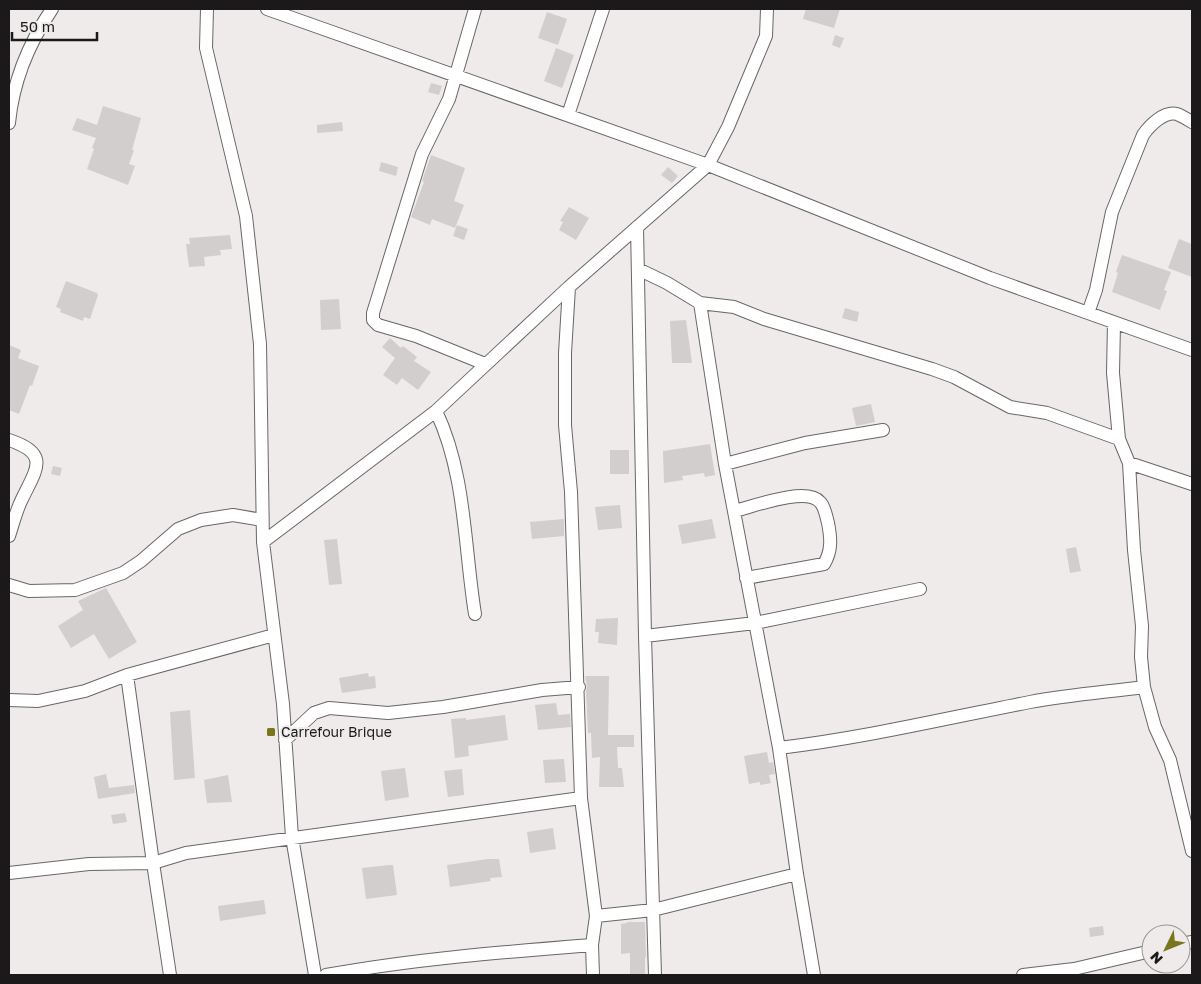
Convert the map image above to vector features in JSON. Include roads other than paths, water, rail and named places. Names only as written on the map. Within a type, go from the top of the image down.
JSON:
[{"type":"street","points":[[9,123],[14,87],[23,60],[44,20],[52,9]]},
{"type":"street","points":[[207,9],[206,48],[246,216],[260,344],[263,542],[283,704],[292,837],[314,975]]},
{"type":"street","points":[[267,9],[708,165],[990,278],[1192,350]]},
{"type":"street","points":[[475,9],[447,106],[422,154],[373,313],[373,320],[378,325],[416,336],[485,364]]},
{"type":"street","points":[[568,115],[603,9]]},
{"type":"street","points":[[263,542],[436,411],[569,286],[708,165],[728,127],[766,36],[766,9]]},
{"type":"street","points":[[1088,313],[1096,290],[1112,212],[1143,135],[1148,127],[1164,116],[1178,114],[1192,122]]},
{"type":"street","points":[[637,227],[645,636],[655,975]]},
{"type":"street","points":[[638,270],[667,283],[700,303],[734,307],[764,319],[932,369],[954,377],[1010,407],[1047,413],[1119,439]]},
{"type":"street","points":[[569,286],[565,354],[565,425],[571,492],[579,687],[581,798],[596,916],[592,945],[592,975]]},
{"type":"street","points":[[700,303],[725,464],[779,748],[814,975]]},
{"type":"street","points":[[1114,323],[1113,373],[1119,439],[1129,463],[1134,550],[1142,626],[1141,657],[1144,687],[1155,727],[1188,808],[1192,851]]},
{"type":"street","points":[[436,411],[442,425],[461,497],[475,614]]},
{"type":"street","points":[[725,464],[805,443],[883,430]]},
{"type":"street","points":[[9,440],[24,445],[34,453],[37,463],[36,473],[21,501],[9,536]]},
{"type":"street","points":[[1129,463],[1192,484]]},
{"type":"street","points":[[734,511],[790,496],[814,498],[820,501],[826,512],[831,537],[829,556],[824,564],[746,578]]},
{"type":"street","points":[[9,584],[29,591],[75,590],[123,573],[141,561],[178,529],[201,520],[233,515],[262,520]]},
{"type":"street","points":[[645,636],[755,623],[920,589]]},
{"type":"street","points":[[9,700],[38,701],[85,691],[127,675],[274,635]]},
{"type":"street","points":[[127,675],[152,863],[170,975]]},
{"type":"street","points":[[286,740],[314,713],[329,708],[388,713],[443,707],[542,690],[579,687]]},
{"type":"street","points":[[779,748],[814,744],[952,719],[1032,702],[1144,687]]},
{"type":"street","points":[[9,873],[89,864],[152,863],[186,853],[581,798]]},
{"type":"street","points":[[596,916],[653,910],[797,874]]},
{"type":"street","points":[[326,975],[382,965],[454,956],[592,945]]},
{"type":"street","points":[[1023,975],[1075,972],[1141,954]]},
{"type":"place","name":"Carrefour Brique","points":[[271,732]]}]
